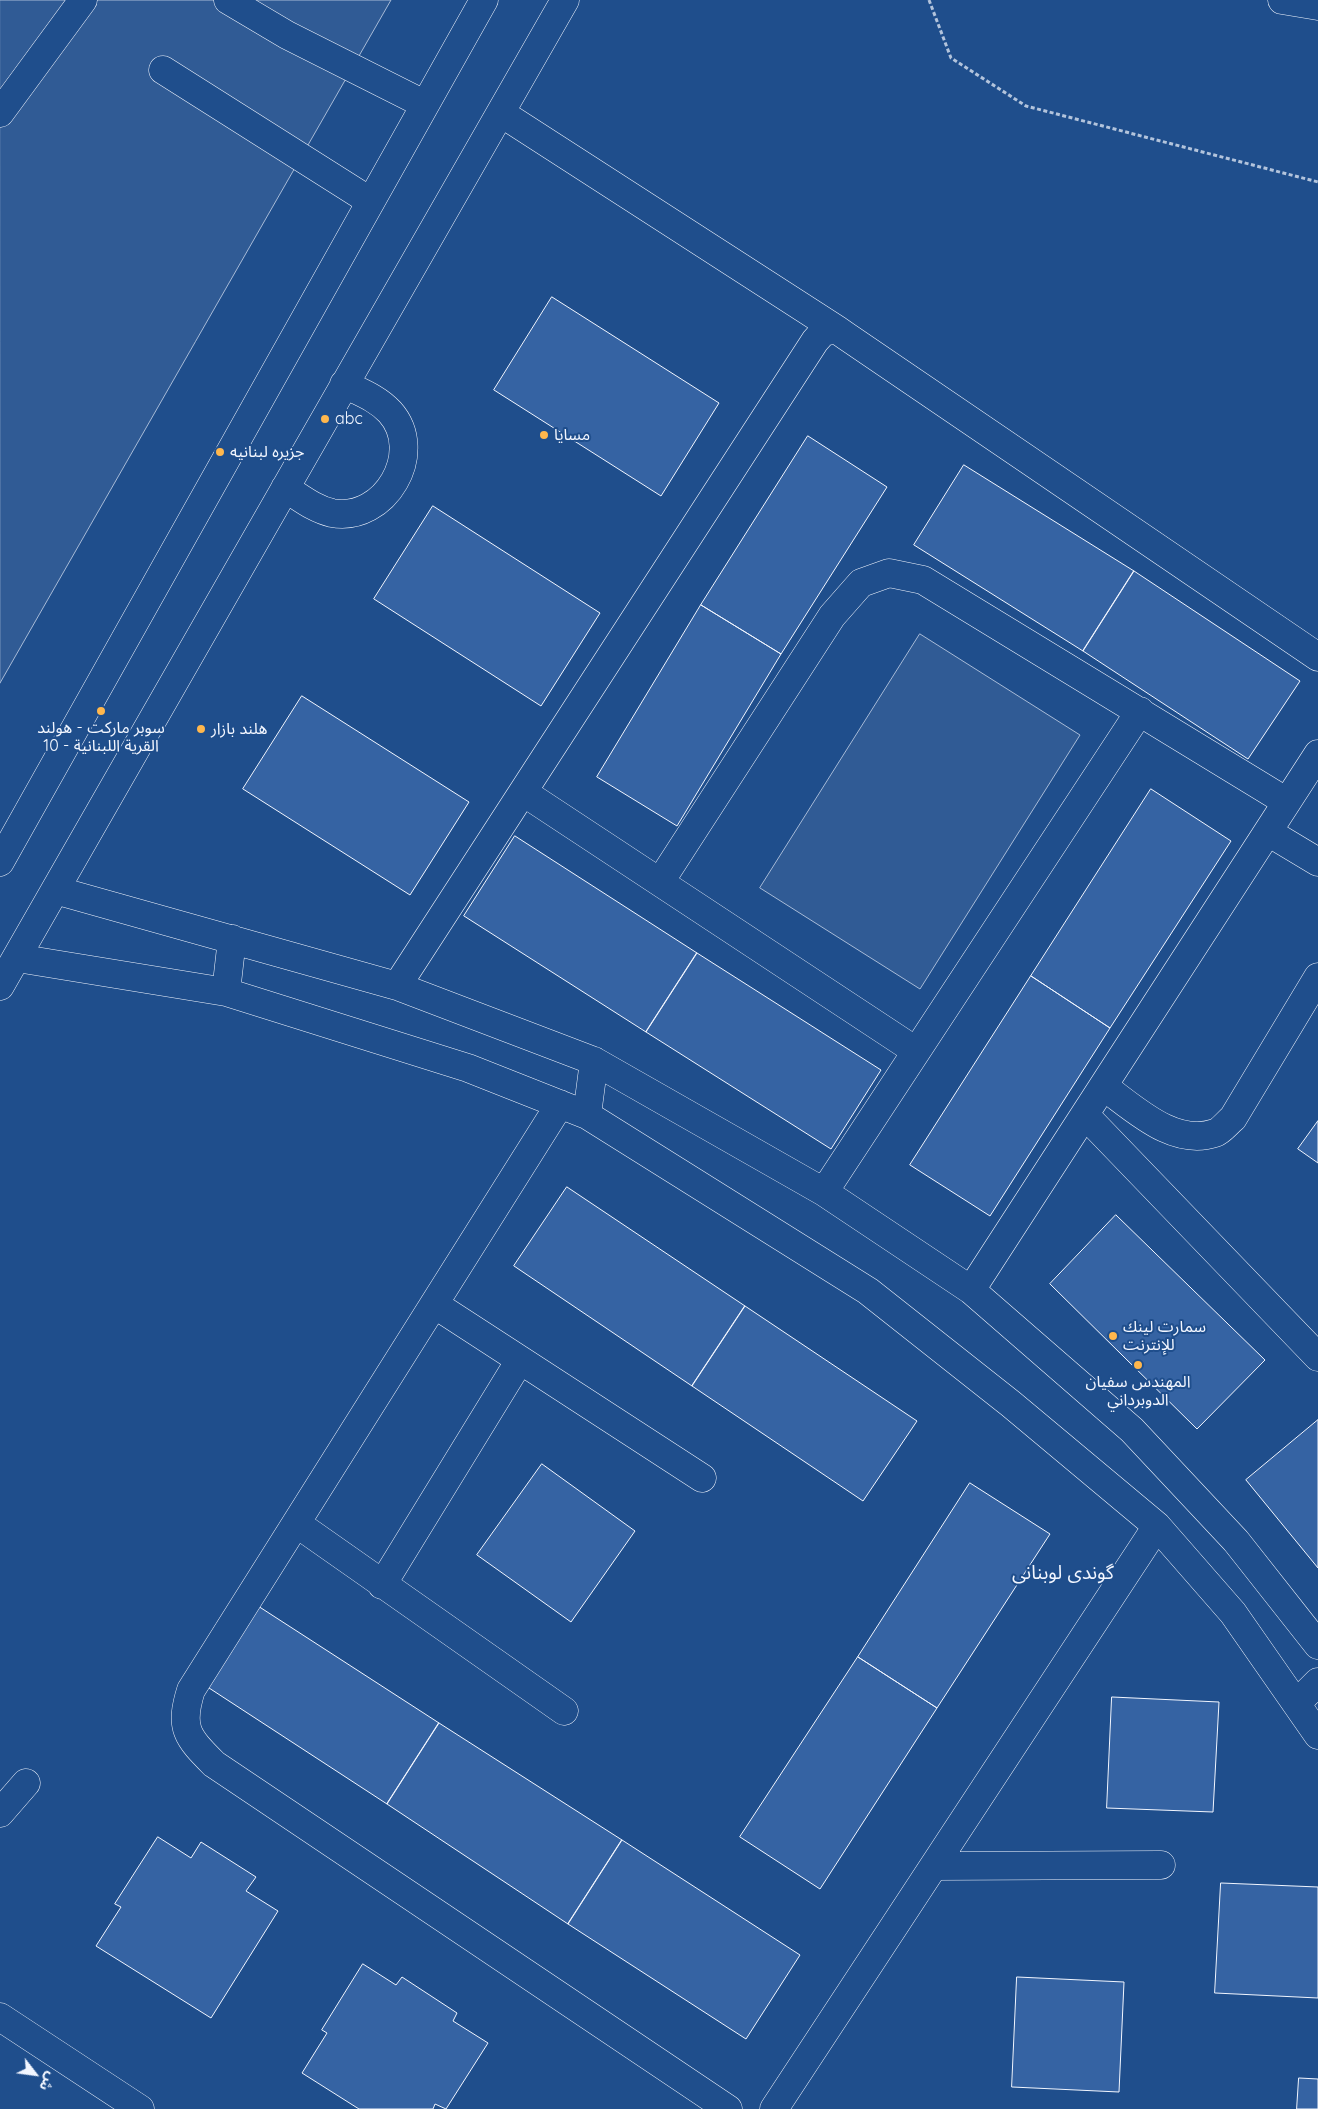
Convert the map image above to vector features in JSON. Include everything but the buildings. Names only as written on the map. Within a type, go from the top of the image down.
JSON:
[{"type":"street","points":[[0,113],[83,0]]},
{"type":"street","points":[[228,0],[287,34],[424,104]]},
{"type":"street","points":[[0,862],[484,0]]},
{"type":"street","points":[[0,986],[565,0]]},
{"type":"street","points":[[1282,0],[1318,6]]},
{"type":"street","points":[[163,70],[370,201]]},
{"type":"street","points":[[501,113],[836,329],[1318,657]]},
{"type":"street","points":[[397,986],[815,341],[824,332],[836,329]]},
{"type":"street","points":[[285,488],[313,506],[333,513],[354,512],[374,504],[390,490],[400,472],[404,451],[400,430],[390,412],[374,398],[344,384]]},
{"type":"street","points":[[660,882],[832,616],[861,583],[889,573],[923,580],[1287,802]]},
{"type":"street","points":[[824,1192],[1140,711]]},
{"type":"street","points":[[971,1290],[1318,754]]},
{"type":"street","points":[[523,792],[916,1051]]},
{"type":"street","points":[[1268,832],[1318,862]]},
{"type":"street","points":[[54,890],[397,986],[594,1061],[824,1192],[971,1290],[1132,1430],[1236,1540],[1318,1645]]},
{"type":"street","points":[[226,992],[232,939]]},
{"type":"street","points":[[16,958],[226,992],[468,1068],[587,1115],[868,1291],[1011,1404],[1157,1526],[1233,1613],[1318,1735]]},
{"type":"street","points":[[1103,1086],[1166,1129],[1192,1137],[1216,1133],[1233,1118],[1318,977]]},
{"type":"street","points":[[587,1115],[594,1061]]},
{"type":"street","points":[[560,1104],[191,1690],[185,1709],[185,1727],[193,1741],[214,1764],[728,2109]]},
{"type":"street","points":[[1085,1115],[1318,1357]]},
{"type":"street","points":[[434,1304],[702,1478]]},
{"type":"street","points":[[382,1585],[520,1360]]},
{"type":"street","points":[[296,1523],[564,1711]]},
{"type":"street","points":[[774,2109],[1157,1526]]},
{"type":"street","points":[[1297,1703],[1318,1682]]},
{"type":"street","points":[[0,1813],[26,1783]]},
{"type":"street","points":[[934,1866],[1161,1865]]},
{"type":"street","points":[[0,2017],[140,2109]]},
{"type":"path","points":[[929,0],[951,58],[1026,106],[1318,182]]},
{"type":"shaded area","points":[[0,0],[391,0],[0,683]]},
{"type":"shaded area","points":[[920,634],[1080,735],[920,989],[760,888]]},
{"type":"place","name":"abc","points":[[325,419]]},
{"type":"place","name":"مسايا","points":[[544,435]]},
{"type":"place","name":"جزيره لبنانيه","points":[[220,452]]},
{"type":"place","name":"سوبر ماركت - هولند 10 - القرية اللبنانية","points":[[101,711]]},
{"type":"place","name":"هلند بازار","points":[[201,729]]},
{"type":"place","name":"سمارت لينك للإنترنت","points":[[1113,1336]]},
{"type":"place","name":"المهندس سفيان الدوبرداني","points":[[1138,1365]]},
{"type":"district","name":"گوندی لوبنانی","points":[[1063,1573]]}]
